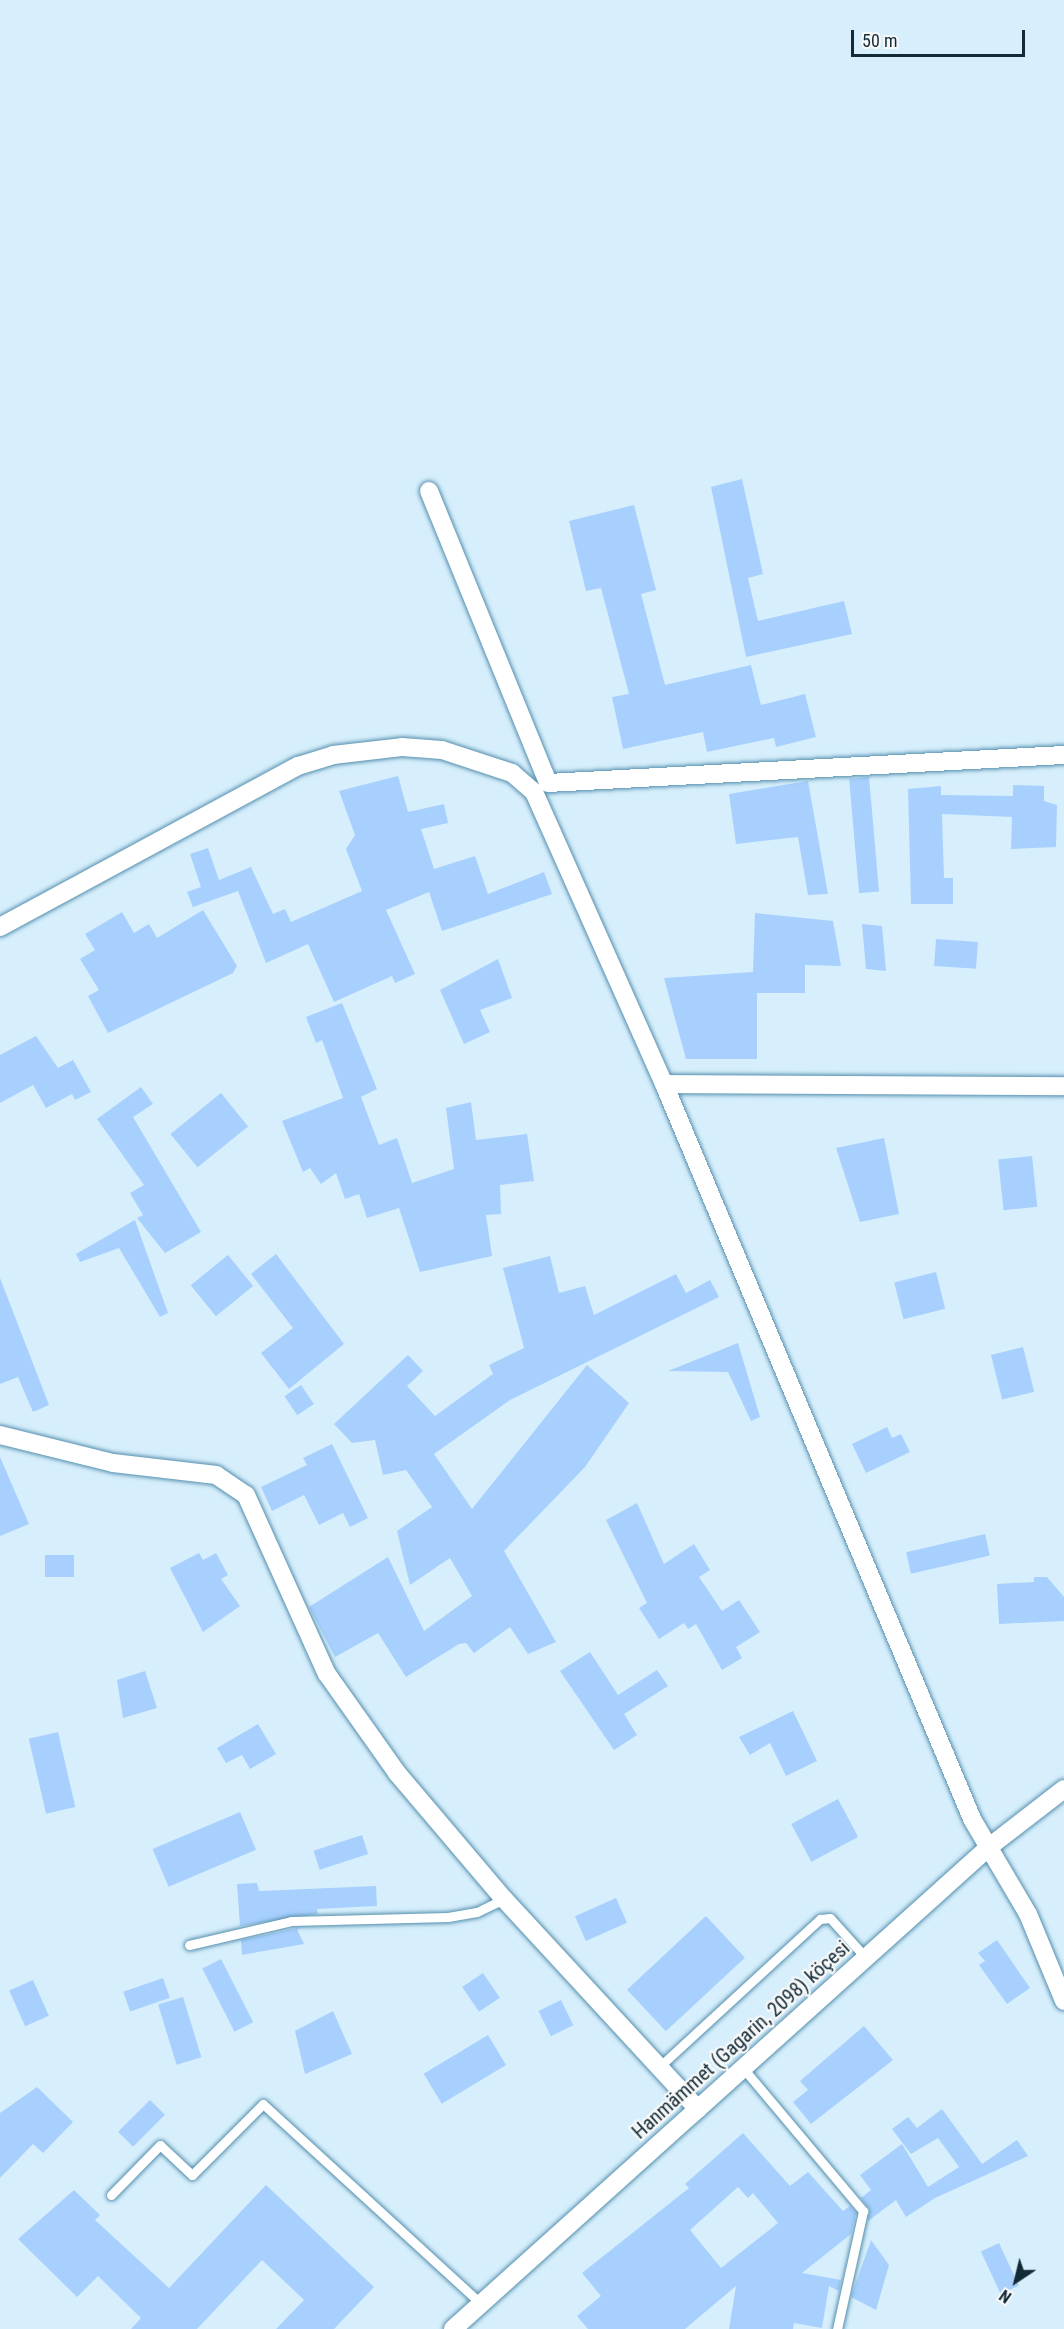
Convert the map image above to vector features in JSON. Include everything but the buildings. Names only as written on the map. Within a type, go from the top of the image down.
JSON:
[{"type":"street","points":[[429,491],[548,783],[1064,755]]},
{"type":"street","points":[[0,927],[298,766],[363,749],[442,750],[512,773],[534,792],[664,1084],[989,1847],[1028,1914],[1064,2001]]},
{"type":"street","points":[[664,1084],[1064,1086]]},
{"type":"street","points":[[0,1436],[114,1463],[216,1475],[239,1489],[327,1674],[397,1773],[504,1899],[698,2109]]},
{"type":"street","name":"Hanmämmet (Gagarin, 2098) köçesi","points":[[453,2329],[989,1847],[1064,1789]]},
{"type":"lane","points":[[189,1945],[291,1921],[448,1917],[477,1912],[504,1899]]},
{"type":"lane","points":[[659,2067],[820,1919],[830,1918],[866,1958]]},
{"type":"lane","points":[[744,2068],[863,2211],[837,2329]]},
{"type":"lane","points":[[111,2195],[160,2145],[192,2175],[263,2104],[481,2304]]}]
